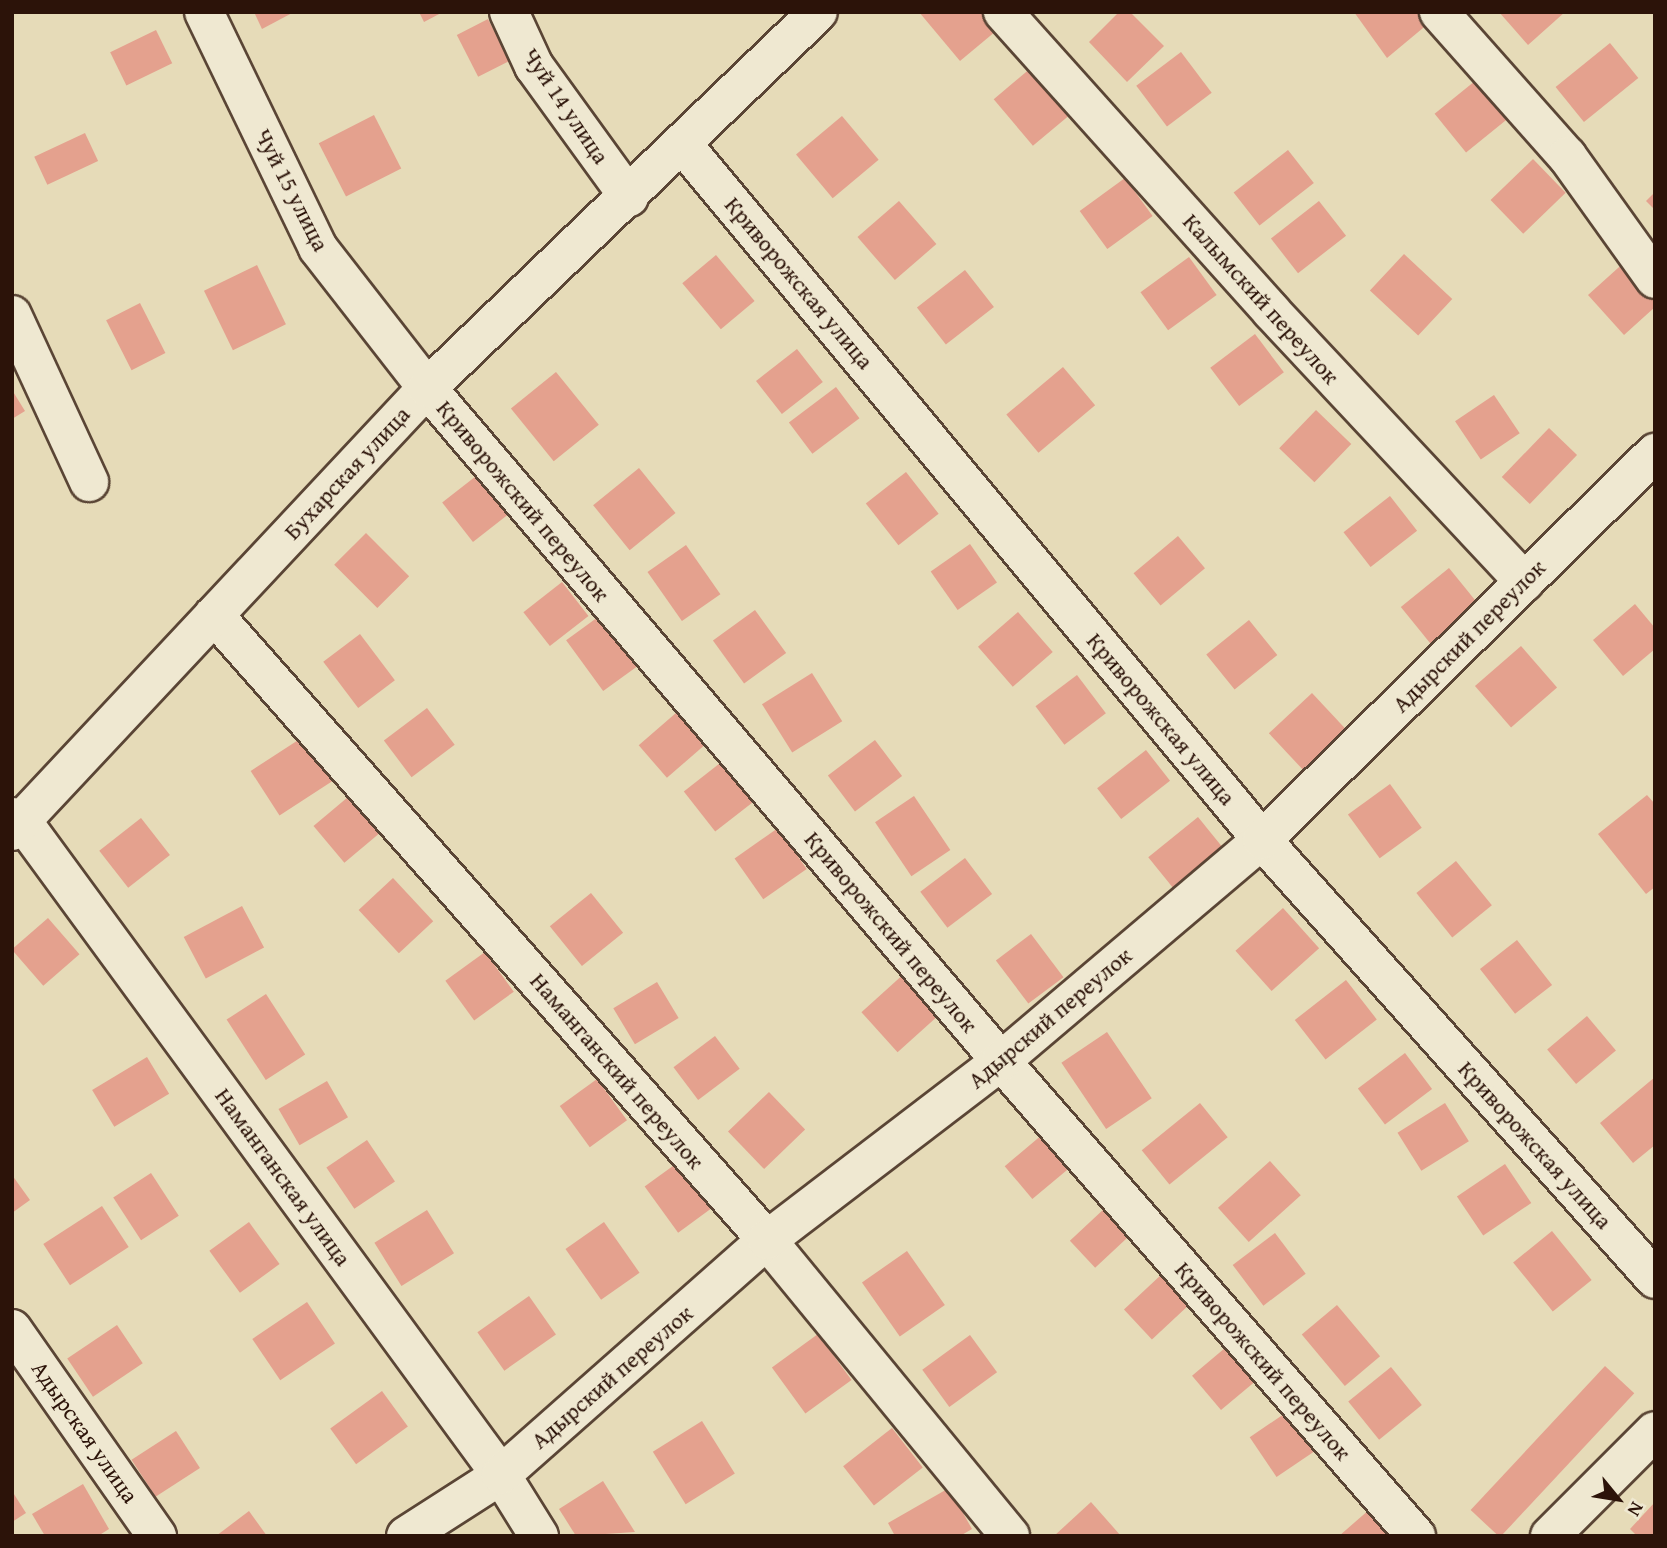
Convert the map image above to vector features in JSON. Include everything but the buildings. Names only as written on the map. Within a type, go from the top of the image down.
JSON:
[{"type":"street","name":"Чуй 15 улица","points":[[204,12],[317,248],[427,388]]},
{"type":"street","name":"Чуй 14 улица","points":[[509,12],[534,66],[629,197]]},
{"type":"street","name":"Бухарская улица","points":[[16,823],[427,388],[684,146],[818,12]]},
{"type":"street","name":"Калымский переулок","points":[[1003,12],[1270,311],[1525,582]]},
{"type":"street","points":[[1439,12],[1567,156],[1655,279]]},
{"type":"street","name":"Криворожская улица","points":[[684,146],[1262,840],[1655,1279]]},
{"type":"street","points":[[12,315],[89,482]]},
{"type":"street","name":"Криворожский переулок","points":[[427,388],[1001,1060],[1416,1536]]},
{"type":"street","name":"Адырский переулок","points":[[406,1536],[501,1475],[767,1240],[1001,1060],[1262,840],[1655,453]]},
{"type":"street","name":"Наманганский переулок","points":[[214,615],[767,1240],[1010,1536]]},
{"type":"street","name":"Наманганская улица","points":[[16,823],[501,1475],[539,1536]]},
{"type":"street","name":"Адырская улица","points":[[12,1329],[157,1536]]},
{"type":"street","points":[[1550,1536],[1655,1430]]}]
